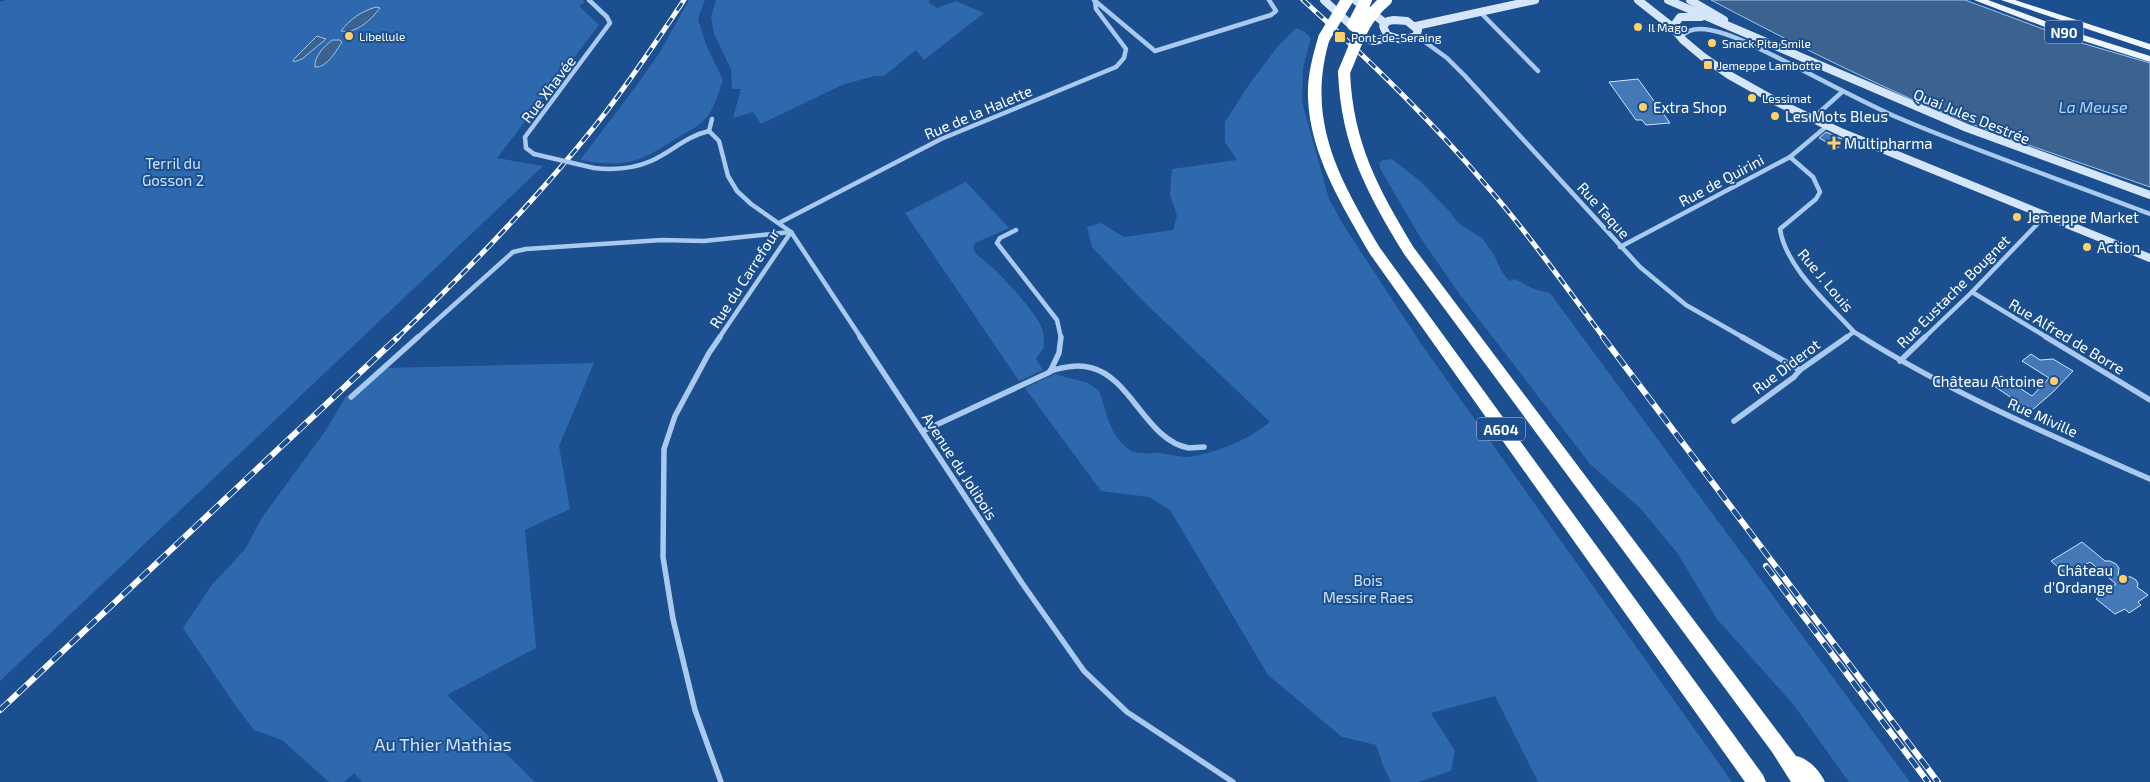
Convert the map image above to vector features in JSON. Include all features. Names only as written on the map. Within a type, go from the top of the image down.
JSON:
[{"type":"highway","points":[[1322,43],[1324,28],[1338,0]]},
{"type":"highway","name":"A604","points":[[1348,0],[1322,43],[1315,78],[1316,107],[1322,141],[1350,209],[1374,251],[1756,782]]},
{"type":"highway","name":"A604","points":[[1366,0],[1351,29],[1340,60],[1344,72],[1344,94],[1352,140],[1362,169],[1381,206],[1409,252],[1779,746],[1802,782]]},
{"type":"highway","points":[[1344,72],[1360,28],[1368,17],[1386,0]]},
{"type":"highway","points":[[1779,746],[1815,782]]},
{"type":"main road","name":"N90","points":[[1978,0],[2074,35],[2150,59]]},
{"type":"main road","name":"N90","points":[[2006,0],[2019,2],[2135,43],[2150,45]]},
{"type":"street","name":"Rue Xhavée","points":[[589,0],[607,17],[610,24],[525,137],[526,148],[534,154],[594,168],[615,170],[650,161],[684,139],[697,133],[709,131]]},
{"type":"street","points":[[1094,1],[1155,50],[1271,15],[1276,9],[1269,0]]},
{"type":"street","points":[[1324,0],[1366,39],[1374,41],[1391,38],[1410,39],[1417,30],[1480,12],[1535,0]]},
{"type":"street","points":[[1355,0],[1385,23],[1400,20],[1417,30]]},
{"type":"street","points":[[1638,0],[1678,20],[1710,18]]},
{"type":"street","name":"Quai Jules Destrée","points":[[1668,0],[1919,110],[1993,140],[2150,195]]},
{"type":"street","name":"Quai Jules Destrée","points":[[1677,0],[1788,52]]},
{"type":"street","points":[[1690,0],[1726,22]]},
{"type":"street","name":"Rue de la Halette","points":[[781,222],[941,138],[1116,67],[1124,58],[1126,49],[1096,9],[1094,1]]},
{"type":"street","points":[[1645,2],[1702,56],[1729,75],[1768,97],[1827,126],[2044,217],[2150,258]]},
{"type":"street","points":[[1480,12],[1538,71]]},
{"type":"street","points":[[1678,20],[1680,37]]},
{"type":"street","points":[[1385,23],[1383,29],[1391,38]]},
{"type":"street","points":[[1680,37],[1686,30],[1694,28],[1715,31],[1759,49],[1842,92],[1942,135],[2150,214]]},
{"type":"street","name":"Rue Taque","points":[[1417,30],[1426,42],[1447,58],[1465,76],[1640,267],[1686,305],[1800,370]]},
{"type":"street","points":[[1812,119],[1842,92]]},
{"type":"street","points":[[709,131],[712,119]]},
{"type":"street","name":"Rue de Quirini","points":[[1620,247],[1790,158],[1827,126]]},
{"type":"street","name":"Avenue du Jolibois","points":[[709,131],[721,142],[726,171],[734,187],[754,207],[781,222],[791,232],[1066,649],[1089,678],[1127,712],[1233,782]]},
{"type":"street","name":"Rue J. Louis","points":[[1790,158],[1812,176],[1818,184],[1820,192],[1816,199],[1780,229],[1786,251],[1818,292],[1854,332],[1900,361]]},
{"type":"street","name":"Rue Eustache Bougnet","points":[[1900,361],[1972,292],[2044,217]]},
{"type":"street","points":[[1016,230],[1000,238],[997,243],[1052,312],[1060,325],[1061,349],[1050,372]]},
{"type":"street","name":"Rue du Carrefour","points":[[351,397],[513,252],[526,249],[662,240],[704,241],[791,232]]},
{"type":"street","name":"Rue du Carrefour","points":[[721,782],[694,710],[674,619],[663,557],[664,449],[675,416],[709,353],[791,232]]},
{"type":"street","name":"Rue Alfred de Borre","points":[[1972,292],[2150,400]]},
{"type":"street","name":"Rue Diderot","points":[[1734,421],[1794,377],[1800,370],[1854,332]]},
{"type":"street","name":"Rue Miville","points":[[1900,361],[2001,413],[2150,479]]},
{"type":"street","points":[[923,431],[1050,372],[1074,366],[1089,368],[1102,373],[1172,441],[1192,449],[1204,447]]},
{"type":"green space","name":"Terril du Gosson 2","points":[[6,0],[583,0],[585,2],[579,6],[599,25],[497,158],[543,166],[0,681],[0,2]]},
{"type":"green space","points":[[689,0],[705,0],[698,19],[706,45],[723,80],[707,117],[694,128],[641,158],[620,163],[580,160],[660,52]]},
{"type":"green space","points":[[716,0],[930,0],[928,2],[937,8],[956,1],[984,13],[924,60],[916,50],[884,76],[874,76],[842,85],[761,124],[753,112],[733,118],[741,89],[732,89],[731,69],[714,34],[711,17]]},
{"type":"green space","name":"Bois Messire Raes","points":[[1296,28],[1305,32],[1311,38],[1303,68],[1302,102],[1329,199],[1344,226],[1422,345],[1732,782],[1538,782],[1495,696],[1431,713],[1455,751],[1451,771],[1418,782],[1391,782],[1376,745],[1342,737],[1268,675],[1170,510],[1149,497],[1101,491],[1025,388],[1055,374],[1088,383],[1099,391],[1117,438],[1133,452],[1140,453],[1160,453],[1187,457],[1209,453],[1251,435],[1270,422],[1144,302],[1092,247],[1087,227],[1101,223],[1124,237],[1173,230],[1177,216],[1170,195],[1172,169],[1237,160],[1225,142],[1225,122],[1250,83],[1278,46]]},
{"type":"green space","points":[[1392,159],[1420,181],[1451,213],[1458,223],[1482,238],[1509,281],[1515,279],[1534,289],[1550,293],[1910,782],[1849,782],[1793,704],[1717,619],[1678,554],[1641,509],[1590,464],[1458,292],[1420,237],[1381,170],[1379,163],[1383,160]]},
{"type":"green space","points":[[966,182],[1009,228],[975,243],[974,251],[1017,293],[1043,330],[1044,347],[1036,359],[1043,370],[1019,381],[905,213]]},
{"type":"green space","name":"Au Thier Mathias","points":[[594,363],[559,446],[570,509],[525,530],[536,648],[447,695],[535,782],[362,782],[354,773],[344,782],[329,782],[282,740],[254,730],[183,628],[211,586],[246,548],[261,519],[326,430],[346,396],[351,397],[384,368]]},
{"type":"water","name":"La Meuse","points":[[1711,0],[1965,0],[2078,42],[2150,63],[2150,187],[2005,136],[1918,102],[1814,53]]},
{"type":"water","points":[[376,7],[380,8],[363,25],[352,30],[341,31],[357,16]]},
{"type":"water","points":[[317,36],[326,39],[302,59],[294,62],[293,60]]},
{"type":"water","points":[[332,40],[340,40],[342,42],[327,62],[319,67],[315,67],[318,55]]},
{"type":"building","name":"Extra Shop","points":[[1638,79],[1670,123],[1646,125],[1642,120],[1636,120],[1609,82]]},
{"type":"building","name":"Multipharma","points":[[1826,132],[1842,139],[1838,148],[1819,138]]},
{"type":"building","name":"Château Antoine","points":[[2031,354],[2040,360],[2053,359],[2073,371],[2031,411],[1991,384],[2001,376],[2032,396],[2049,378],[2022,361]]},
{"type":"building","name":"Château d'Ordange","points":[[2082,542],[2105,561],[2116,564],[2119,568],[2118,576],[2131,577],[2136,580],[2137,587],[2148,595],[2138,602],[2141,605],[2129,613],[2125,609],[2115,614],[2096,599],[2116,584],[2090,562],[2067,575],[2051,561]]},
{"type":"railway","points":[[397,338],[479,257],[557,172],[606,112],[684,0]]},
{"type":"railway","points":[[1303,0],[1397,89],[1464,160],[1516,221],[1604,338]]},
{"type":"railway","points":[[0,710],[398,337]]},
{"type":"railway","points":[[1603,337],[1938,782]]},
{"type":"railway","points":[[1766,566],[1928,782]]},
{"type":"place","name":"Il Mago","points":[[1638,27]]},
{"type":"place","name":"Libellule","points":[[349,36]]},
{"type":"place","name":"Pont-de-Seraing","points":[[1340,37]]},
{"type":"place","name":"Snack Pita Smile","points":[[1712,43]]},
{"type":"place","name":"Jemeppe Lambotte","points":[[1708,65]]},
{"type":"place","name":"Lessimat","points":[[1752,98]]},
{"type":"place","name":"Extra Shop","points":[[1643,107]]},
{"type":"place","name":"Les Mots Bleus","points":[[1775,116]]},
{"type":"place","name":"Multipharma","points":[[1834,143]]},
{"type":"place","name":"Jemeppe Market","points":[[2017,217]]},
{"type":"place","name":"Action","points":[[2087,247]]},
{"type":"place","name":"Château Antoine","points":[[2054,381]]},
{"type":"place","name":"Château d'Ordange","points":[[2123,579]]}]
